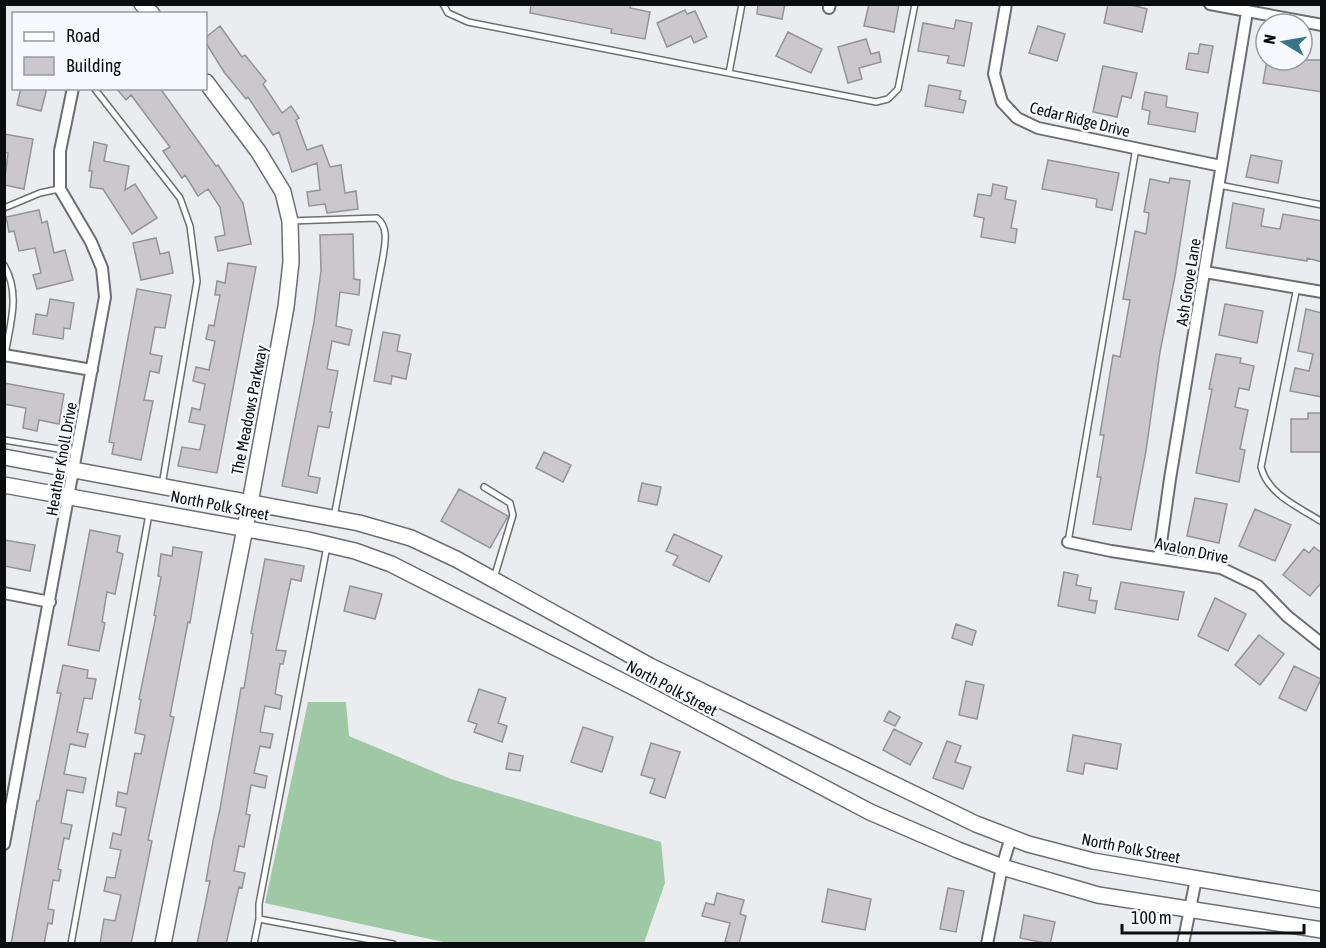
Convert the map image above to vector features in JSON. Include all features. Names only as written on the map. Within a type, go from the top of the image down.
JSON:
[{"type":"main road","name":"The Meadows Parkway","points":[[163,944],[250,503],[286,307],[291,262],[290,221],[283,192],[258,151],[207,83]]},
{"type":"main road","name":"North Polk Street","points":[[4,457],[360,523],[411,538],[493,579],[650,666],[976,824],[1011,837],[1093,861],[1322,900]]},
{"type":"main road","name":"North Polk Street","points":[[4,485],[150,510],[355,551],[391,564],[639,690],[870,812],[958,850],[1002,867],[1098,895],[1322,930]]},
{"type":"main road","points":[[639,690],[650,666]]},
{"type":"street","name":"Cedar Ridge Drive","points":[[1006,4],[994,74],[1002,102],[1013,115],[1038,128],[1221,166]]},
{"type":"street","points":[[1210,4],[1322,25]]},
{"type":"street","name":"Ash Grove Lane","points":[[1159,557],[1247,12]]},
{"type":"street","points":[[60,189],[60,151],[73,90]]},
{"type":"street","name":"Heather Knoll Drive","points":[[4,844],[51,602],[105,297],[102,268],[91,242],[60,189]]},
{"type":"street","points":[[1205,272],[1322,292]]},
{"type":"street","points":[[5,355],[92,370]]},
{"type":"street","name":"Avalon Drive","points":[[1068,542],[1221,568],[1258,586],[1287,616],[1322,644]]},
{"type":"street","points":[[4,592],[51,602]]},
{"type":"street","points":[[987,944],[1002,867],[1011,837]]},
{"type":"street","points":[[1183,944],[1196,879]]},
{"type":"lane","points":[[443,4],[448,14],[468,22],[882,102],[898,88],[915,4]]},
{"type":"lane","points":[[729,73],[742,4]]},
{"type":"lane","points":[[96,90],[180,198],[190,226],[197,282],[162,487]]},
{"type":"lane","points":[[1068,542],[1136,148]]},
{"type":"lane","points":[[1219,185],[1322,205]]},
{"type":"lane","points":[[4,208],[40,193],[60,189]]},
{"type":"lane","points":[[290,221],[377,218],[383,223],[385,232],[383,257],[333,518]]},
{"type":"lane","points":[[4,265],[11,276],[15,294],[5,355]]},
{"type":"lane","points":[[1297,287],[1261,467],[1264,479],[1272,490],[1322,522]]},
{"type":"lane","points":[[4,440],[77,452]]},
{"type":"lane","points":[[484,487],[510,503],[513,515],[493,579]]},
{"type":"lane","points":[[71,944],[150,510]]},
{"type":"lane","points":[[254,944],[260,919],[259,904],[327,545]]},
{"type":"lane","points":[[260,919],[393,944]]},
{"type":"green space","points":[[308,702],[346,702],[349,736],[451,779],[661,842],[665,883],[644,943],[448,943],[265,903]]},
{"type":"building","points":[[531,4],[631,4],[630,8],[650,12],[645,39],[611,33],[612,29],[530,13]]},
{"type":"building","points":[[758,4],[785,4],[782,19],[757,14]]},
{"type":"building","points":[[869,4],[899,4],[894,32],[864,26]]},
{"type":"building","points":[[1108,4],[1128,4],[1147,9],[1142,32],[1104,23]]},
{"type":"building","points":[[685,10],[687,14],[695,11],[707,37],[694,43],[691,36],[667,47],[657,23]]},
{"type":"building","points":[[956,20],[972,23],[964,66],[947,63],[949,56],[918,51],[923,23],[954,29]]},
{"type":"building","points":[[220,26],[242,57],[245,55],[266,81],[263,84],[282,113],[291,106],[299,118],[296,120],[307,150],[322,145],[330,167],[341,165],[345,193],[356,191],[358,209],[327,213],[325,204],[309,206],[307,192],[320,190],[317,163],[292,172],[279,132],[273,135],[248,97],[246,99],[224,72],[207,45],[207,36]]},
{"type":"building","points":[[1038,26],[1065,34],[1057,61],[1029,53]]},
{"type":"building","points":[[788,32],[822,49],[811,73],[776,56]]},
{"type":"building","points":[[866,39],[871,54],[879,52],[881,62],[859,68],[862,79],[848,83],[838,47]]},
{"type":"building","points":[[1200,44],[1213,46],[1208,73],[1186,69],[1189,53],[1198,54]]},
{"type":"building","points":[[1314,60],[1322,60],[1322,92],[1263,83],[1265,72],[1314,72]]},
{"type":"building","points":[[1103,66],[1137,73],[1131,98],[1122,96],[1117,117],[1093,112]]},
{"type":"building","points":[[929,85],[961,91],[959,99],[966,101],[963,113],[925,106]]},
{"type":"building","points":[[21,90],[46,90],[41,111],[17,105]]},
{"type":"building","points":[[118,90],[161,90],[216,166],[218,165],[243,203],[251,244],[218,251],[215,237],[225,235],[220,207],[208,189],[198,196],[185,175],[182,178],[163,151],[170,147],[131,95],[126,100]]},
{"type":"building","points":[[1145,92],[1167,96],[1166,107],[1198,113],[1195,132],[1148,124],[1150,111],[1142,109]]},
{"type":"building","points":[[4,134],[33,139],[24,189],[4,185],[8,153],[4,152]]},
{"type":"building","points":[[94,142],[107,145],[104,161],[129,166],[125,190],[135,184],[157,218],[132,234],[103,189],[90,187],[92,171],[89,171]]},
{"type":"building","points":[[1251,155],[1282,161],[1278,183],[1246,177]]},
{"type":"building","points":[[1048,160],[1119,173],[1112,210],[1096,207],[1097,199],[1042,189]]},
{"type":"building","points":[[1170,178],[1190,181],[1131,530],[1093,524],[1101,477],[1097,477],[1104,435],[1100,435],[1113,355],[1120,357],[1130,300],[1123,299],[1135,231],[1146,234],[1149,213],[1144,212],[1150,179],[1169,183]]},
{"type":"building","points":[[993,184],[1007,187],[1005,199],[1016,201],[1011,228],[1017,229],[1015,243],[981,237],[984,218],[974,216],[978,194],[991,196]]},
{"type":"building","points":[[1233,203],[1264,209],[1261,226],[1280,229],[1283,214],[1322,221],[1322,262],[1226,248]]},
{"type":"building","points":[[39,210],[42,223],[47,221],[54,253],[65,250],[73,280],[37,289],[33,275],[41,273],[35,248],[19,251],[14,231],[9,232],[6,217]]},
{"type":"building","points":[[353,234],[354,279],[360,280],[359,295],[340,292],[336,326],[352,330],[349,345],[332,341],[327,369],[338,371],[330,412],[332,412],[329,428],[318,426],[308,476],[320,478],[317,493],[282,486],[314,322],[321,271],[320,235]]},
{"type":"building","points":[[156,238],[160,254],[169,252],[173,273],[141,280],[133,243]]},
{"type":"building","points":[[228,263],[256,267],[217,473],[178,466],[182,447],[200,450],[205,425],[189,422],[192,408],[200,410],[205,384],[193,381],[196,367],[209,370],[215,341],[206,339],[209,325],[214,326],[220,295],[215,295],[217,281],[225,283]]},
{"type":"building","points":[[137,289],[171,295],[165,328],[155,327],[150,354],[162,356],[159,373],[150,371],[144,400],[153,401],[141,460],[112,454],[114,443],[109,442]]},
{"type":"building","points":[[50,299],[74,303],[70,329],[64,328],[63,339],[33,334],[36,314],[47,316]]},
{"type":"building","points":[[1225,304],[1263,311],[1257,343],[1219,335]]},
{"type":"building","points":[[1306,309],[1322,313],[1322,397],[1290,391],[1295,368],[1309,371],[1313,354],[1298,351]]},
{"type":"building","points":[[383,332],[400,335],[397,351],[411,354],[406,379],[392,376],[391,384],[374,381]]},
{"type":"building","points":[[1216,354],[1241,358],[1240,363],[1254,366],[1249,390],[1239,388],[1235,407],[1248,410],[1240,449],[1245,450],[1239,482],[1196,473],[1212,389],[1209,389]]},
{"type":"building","points":[[4,383],[64,394],[59,424],[39,420],[37,431],[23,428],[26,408],[4,404]]},
{"type":"building","points":[[1308,413],[1322,413],[1322,452],[1291,452],[1291,419],[1308,419]]},
{"type":"building","points":[[544,452],[571,465],[563,482],[536,468]]},
{"type":"building","points":[[642,483],[661,487],[657,505],[638,501]]},
{"type":"building","points":[[459,489],[508,516],[490,548],[441,521]]},
{"type":"building","points":[[1195,498],[1227,504],[1219,543],[1187,536]]},
{"type":"building","points":[[1255,509],[1291,525],[1275,561],[1239,546]]},
{"type":"building","points":[[90,530],[120,536],[117,552],[123,554],[115,594],[107,592],[102,622],[105,623],[99,651],[68,645]]},
{"type":"building","points":[[674,534],[722,556],[709,582],[673,565],[678,556],[666,551]]},
{"type":"building","points":[[4,540],[35,545],[30,571],[4,566]]},
{"type":"building","points":[[173,547],[202,552],[190,623],[188,622],[170,716],[174,717],[148,840],[152,841],[131,944],[100,944],[104,919],[115,921],[121,895],[104,891],[107,877],[115,878],[121,850],[110,848],[113,833],[121,835],[126,808],[116,806],[118,792],[127,794],[135,753],[141,754],[145,735],[135,733],[141,700],[139,699],[156,616],[154,615],[161,577],[158,576],[161,554],[172,556]]},
{"type":"building","points":[[1314,547],[1322,553],[1322,582],[1310,596],[1283,575],[1304,549],[1309,553]]},
{"type":"building","points":[[265,559],[304,566],[301,581],[291,579],[276,650],[286,651],[283,664],[280,664],[275,694],[282,696],[280,709],[265,706],[260,732],[273,734],[270,748],[260,746],[254,773],[267,776],[265,788],[251,785],[246,814],[250,815],[244,847],[239,846],[234,871],[245,873],[242,888],[239,887],[226,944],[197,944],[210,881],[206,881],[213,841],[241,688],[244,688],[253,634],[251,633]]},
{"type":"building","points":[[1064,572],[1078,575],[1076,585],[1091,588],[1089,600],[1097,601],[1095,613],[1058,606]]},
{"type":"building","points":[[1121,582],[1184,592],[1178,620],[1115,609]]},
{"type":"building","points":[[350,586],[382,594],[375,619],[344,611]]},
{"type":"building","points":[[1215,598],[1246,614],[1228,651],[1198,636]]},
{"type":"building","points":[[956,624],[976,631],[972,645],[952,638]]},
{"type":"building","points":[[1259,635],[1284,654],[1260,685],[1235,665]]},
{"type":"building","points":[[63,665],[88,670],[87,678],[96,679],[92,699],[84,698],[77,732],[88,734],[85,747],[70,744],[64,774],[86,778],[83,793],[67,790],[61,823],[72,825],[69,839],[64,838],[58,869],[61,870],[59,881],[53,880],[48,909],[54,910],[52,924],[48,923],[44,944],[11,944],[37,801],[39,801],[61,693],[57,693]]},
{"type":"building","points":[[1294,666],[1321,679],[1306,711],[1279,698]]},
{"type":"building","points":[[966,681],[984,685],[977,719],[959,715]]},
{"type":"building","points":[[479,689],[506,698],[498,723],[507,726],[502,742],[474,732],[477,724],[468,721]]},
{"type":"building","points":[[889,711],[900,717],[895,726],[884,721]]},
{"type":"building","points":[[583,727],[613,737],[602,772],[571,762]]},
{"type":"building","points":[[894,729],[922,743],[910,765],[883,750]]},
{"type":"building","points":[[1073,735],[1121,744],[1117,769],[1085,763],[1083,774],[1067,771]]},
{"type":"building","points":[[947,741],[961,746],[955,762],[971,767],[963,789],[933,778]]},
{"type":"building","points":[[651,743],[680,752],[665,798],[650,793],[655,779],[641,775]]},
{"type":"building","points":[[509,753],[523,756],[520,771],[506,769]]},
{"type":"building","points":[[948,888],[964,891],[956,932],[940,929]]},
{"type":"building","points":[[828,889],[871,899],[865,930],[822,922]]},
{"type":"building","points":[[717,893],[744,900],[740,914],[746,916],[739,944],[725,942],[730,923],[702,916],[706,903],[714,905]]},
{"type":"building","points":[[1024,915],[1055,922],[1050,944],[1020,938]]}]
